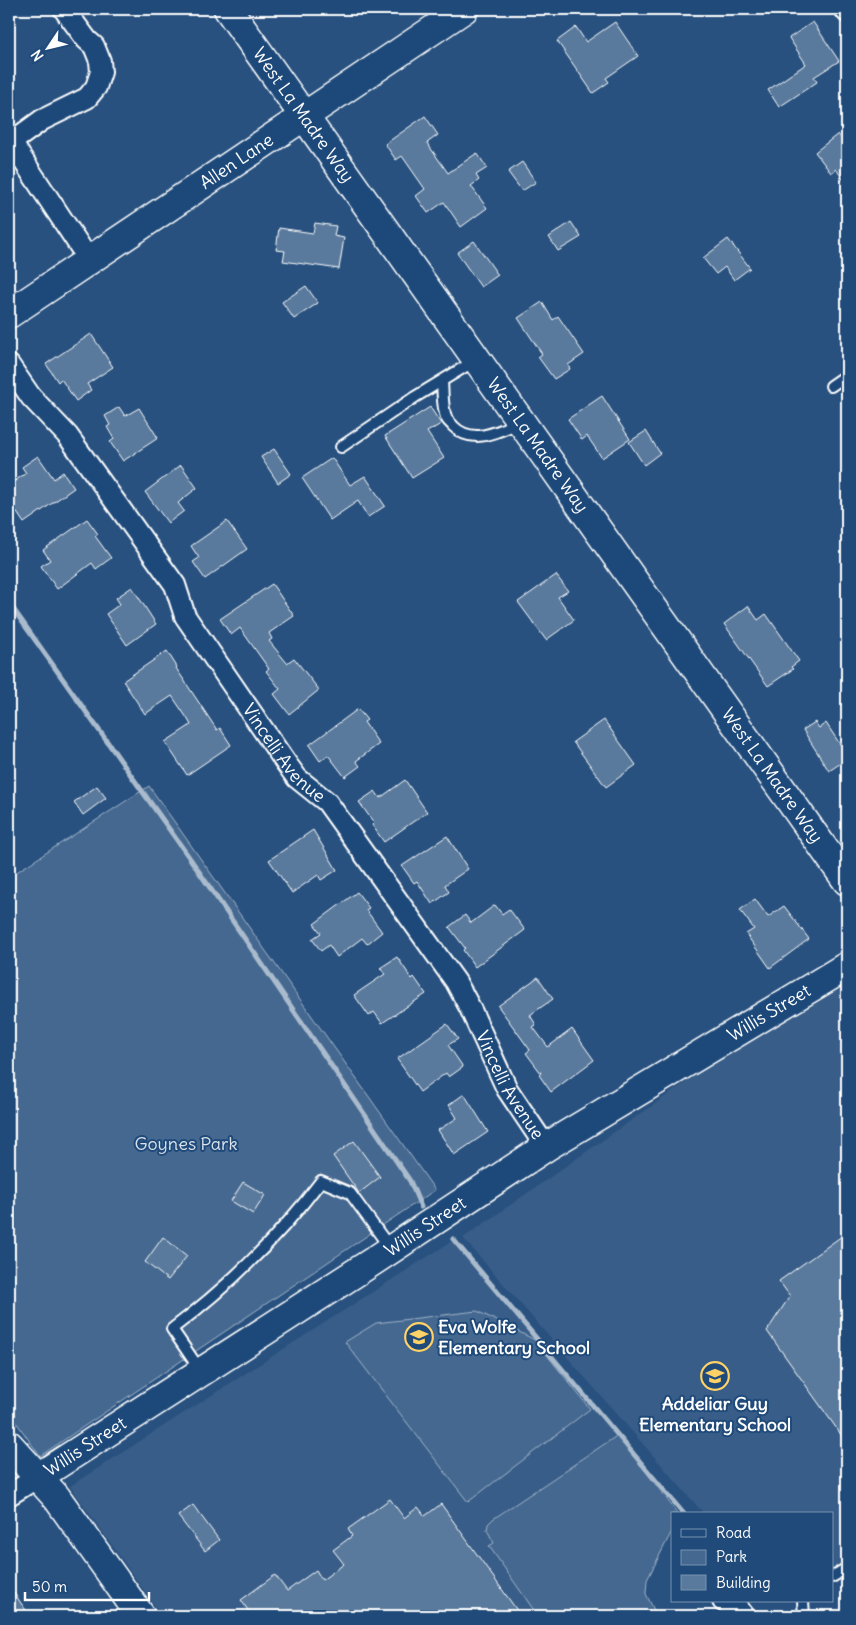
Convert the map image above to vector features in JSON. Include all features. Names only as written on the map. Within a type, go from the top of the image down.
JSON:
[{"type":"street","points":[[64,9],[87,40],[94,46],[100,61],[101,72],[96,88],[87,98],[42,120],[10,143],[89,260]]},
{"type":"street","name":"West La Madre Way","points":[[228,9],[847,881]]},
{"type":"street","name":"Allen Lane","points":[[9,314],[464,9]]},
{"type":"street","name":"Vincelli Avenue","points":[[9,365],[31,397],[68,436],[175,585],[185,616],[286,763],[298,778],[327,802],[456,982],[470,1008],[506,1089],[546,1148]]},
{"type":"street","name":"Willis Street","points":[[9,1495],[546,1148],[847,966]]},
{"type":"street","points":[[9,1445],[56,1498],[141,1616]]},
{"type":"street","points":[[725,1602],[738,1608],[744,1616]]},
{"type":"lane","points":[[341,447],[415,397],[477,360]]},
{"type":"lane","points":[[831,386],[847,375]]},
{"type":"lane","points":[[442,382],[446,419],[457,430],[472,436],[488,435],[521,422]]},
{"type":"lane","points":[[201,1371],[172,1329],[208,1302],[252,1262],[295,1216],[321,1181],[350,1193],[391,1249]]},
{"type":"lane","points":[[834,1576],[847,1568]]},
{"type":"lane","points":[[803,1602],[804,1616]]},
{"type":"shaded area","name":"Addeliar Guy Elementary School","points":[[847,969],[847,1566],[834,1575],[834,1512],[702,1512],[463,1238]]},
{"type":"shaded area","name":"Eva Wolfe Elementary School","points":[[455,1239],[618,1435],[675,1512],[671,1512],[671,1533],[647,1580],[646,1594],[657,1616],[162,1616],[70,1486]]},
{"type":"green space","name":"Goynes Park","points":[[149,786],[435,1190],[40,1456],[9,1412],[9,877]]},
{"type":"green space","points":[[477,1311],[535,1340],[590,1409],[468,1502],[345,1342],[376,1323]]},
{"type":"green space","points":[[618,1435],[676,1512],[671,1512],[671,1533],[647,1580],[646,1594],[657,1616],[538,1616],[489,1546],[494,1543],[487,1530],[488,1524]]},
{"type":"building","points":[[615,22],[638,56],[606,78],[609,82],[593,93],[557,41],[576,27],[586,42]]},
{"type":"building","points":[[813,22],[839,61],[814,77],[817,82],[779,107],[768,90],[806,64],[789,38]]},
{"type":"building","points":[[425,116],[438,135],[427,143],[448,173],[477,153],[487,168],[476,175],[479,180],[471,186],[487,208],[461,227],[444,202],[428,213],[416,196],[425,189],[402,156],[396,160],[385,144]]},
{"type":"building","points":[[838,134],[847,146],[847,185],[836,169],[831,173],[815,152]]},
{"type":"building","points":[[522,162],[536,182],[522,191],[508,172]]},
{"type":"building","points":[[571,222],[581,237],[558,251],[549,237]]},
{"type":"building","points":[[315,223],[336,226],[334,236],[344,238],[339,269],[283,261],[285,251],[276,250],[279,228],[313,233]]},
{"type":"building","points":[[728,239],[750,268],[734,280],[725,267],[716,274],[703,258]]},
{"type":"building","points":[[474,241],[498,275],[481,287],[457,253]]},
{"type":"building","points":[[306,286],[318,303],[294,319],[282,302]]},
{"type":"building","points":[[542,302],[553,320],[558,316],[584,354],[568,365],[570,369],[554,379],[538,357],[542,354],[518,318]]},
{"type":"building","points":[[91,334],[113,367],[87,384],[91,390],[76,401],[61,379],[58,382],[46,364]]},
{"type":"building","points":[[602,396],[630,439],[602,458],[587,436],[582,440],[568,419]]},
{"type":"building","points":[[119,407],[125,416],[139,408],[158,438],[123,461],[110,442],[114,439],[107,427],[110,425],[105,416]]},
{"type":"building","points":[[430,407],[441,424],[427,432],[444,458],[412,478],[385,436]]},
{"type":"building","points":[[646,431],[660,453],[644,465],[629,442]]},
{"type":"building","points":[[274,449],[291,474],[278,483],[261,457]]},
{"type":"building","points":[[38,456],[54,479],[63,472],[74,488],[24,523],[9,501],[9,485],[26,473],[22,467]]},
{"type":"building","points":[[332,458],[350,485],[365,476],[385,506],[368,517],[358,501],[330,520],[302,478]]},
{"type":"building","points":[[181,465],[197,488],[178,503],[184,511],[168,523],[145,492]]},
{"type":"building","points":[[87,519],[98,534],[95,536],[111,558],[96,569],[92,563],[57,589],[41,566],[50,560],[43,550]]},
{"type":"building","points":[[227,521],[247,549],[205,579],[193,562],[199,558],[191,546]]},
{"type":"building","points":[[556,575],[568,591],[558,597],[574,620],[546,640],[518,602]]},
{"type":"building","points":[[272,584],[294,616],[269,633],[272,639],[269,641],[287,663],[294,658],[319,690],[289,714],[274,694],[280,689],[266,671],[269,669],[240,628],[231,635],[220,619]]},
{"type":"building","points":[[132,587],[156,624],[127,645],[106,614],[120,604],[116,598]]},
{"type":"building","points":[[748,606],[758,620],[766,614],[799,661],[791,667],[793,669],[768,686],[724,624]]},
{"type":"building","points":[[167,651],[217,730],[220,728],[231,745],[187,775],[165,742],[191,725],[187,718],[172,696],[145,714],[123,681]]},
{"type":"building","points":[[358,709],[367,720],[364,722],[379,744],[356,761],[360,766],[345,777],[328,755],[320,761],[309,745]]},
{"type":"building","points":[[604,720],[636,765],[606,787],[573,742]]},
{"type":"building","points":[[815,722],[819,728],[826,723],[847,755],[847,759],[829,771],[803,730]]},
{"type":"building","points":[[405,780],[427,812],[384,842],[372,825],[374,823],[359,802],[375,791],[380,798]]},
{"type":"building","points":[[97,786],[106,798],[83,815],[74,802]]},
{"type":"building","points":[[313,830],[337,870],[321,880],[318,875],[292,893],[269,860]]},
{"type":"building","points":[[447,836],[468,869],[445,885],[449,892],[432,904],[417,881],[414,883],[402,866]]},
{"type":"building","points":[[357,892],[369,908],[366,910],[382,932],[367,944],[362,938],[337,957],[329,945],[321,951],[312,939],[321,933],[314,924]]},
{"type":"building","points":[[755,899],[768,917],[784,906],[809,939],[770,968],[746,934],[754,929],[740,910]]},
{"type":"building","points":[[495,905],[502,914],[509,909],[525,930],[475,967],[463,950],[465,948],[449,927],[465,915],[471,923]]},
{"type":"building","points":[[397,957],[412,979],[414,977],[426,994],[382,1023],[374,1012],[369,1016],[354,995],[385,974],[380,968]]},
{"type":"building","points":[[538,977],[553,999],[530,1015],[536,1025],[533,1027],[548,1047],[572,1029],[594,1060],[551,1092],[539,1075],[541,1073],[526,1053],[530,1050],[498,1006]]},
{"type":"building","points":[[447,1024],[458,1039],[448,1045],[463,1067],[449,1077],[446,1073],[420,1092],[397,1059]]},
{"type":"building","points":[[464,1094],[488,1132],[454,1155],[438,1130],[457,1118],[449,1105]]},
{"type":"building","points":[[354,1141],[380,1177],[359,1193],[333,1156]]},
{"type":"building","points":[[243,1182],[265,1195],[253,1214],[231,1201]]},
{"type":"building","points":[[842,1236],[847,1244],[847,1443],[767,1331],[790,1296],[779,1281]]},
{"type":"building","points":[[163,1237],[187,1256],[168,1280],[145,1262]]},
{"type":"building","points":[[390,1499],[404,1518],[418,1507],[425,1516],[441,1504],[521,1616],[252,1616],[241,1600],[275,1575],[287,1591],[316,1570],[322,1580],[344,1564],[333,1550],[352,1536],[348,1529]]},
{"type":"building","points":[[193,1505],[219,1540],[205,1551],[178,1516]]},
{"type":"building","points":[[9,1586],[30,1616],[9,1616]]},
{"type":"waterway","points":[[9,603],[191,860],[410,1181],[421,1207]]},
{"type":"waterway","points":[[453,1239],[682,1512]]},
{"type":"place","name":"Eva Wolfe Elementary School","points":[[419,1337]]},
{"type":"place","name":"Addeliar Guy Elementary School","points":[[715,1376]]}]
